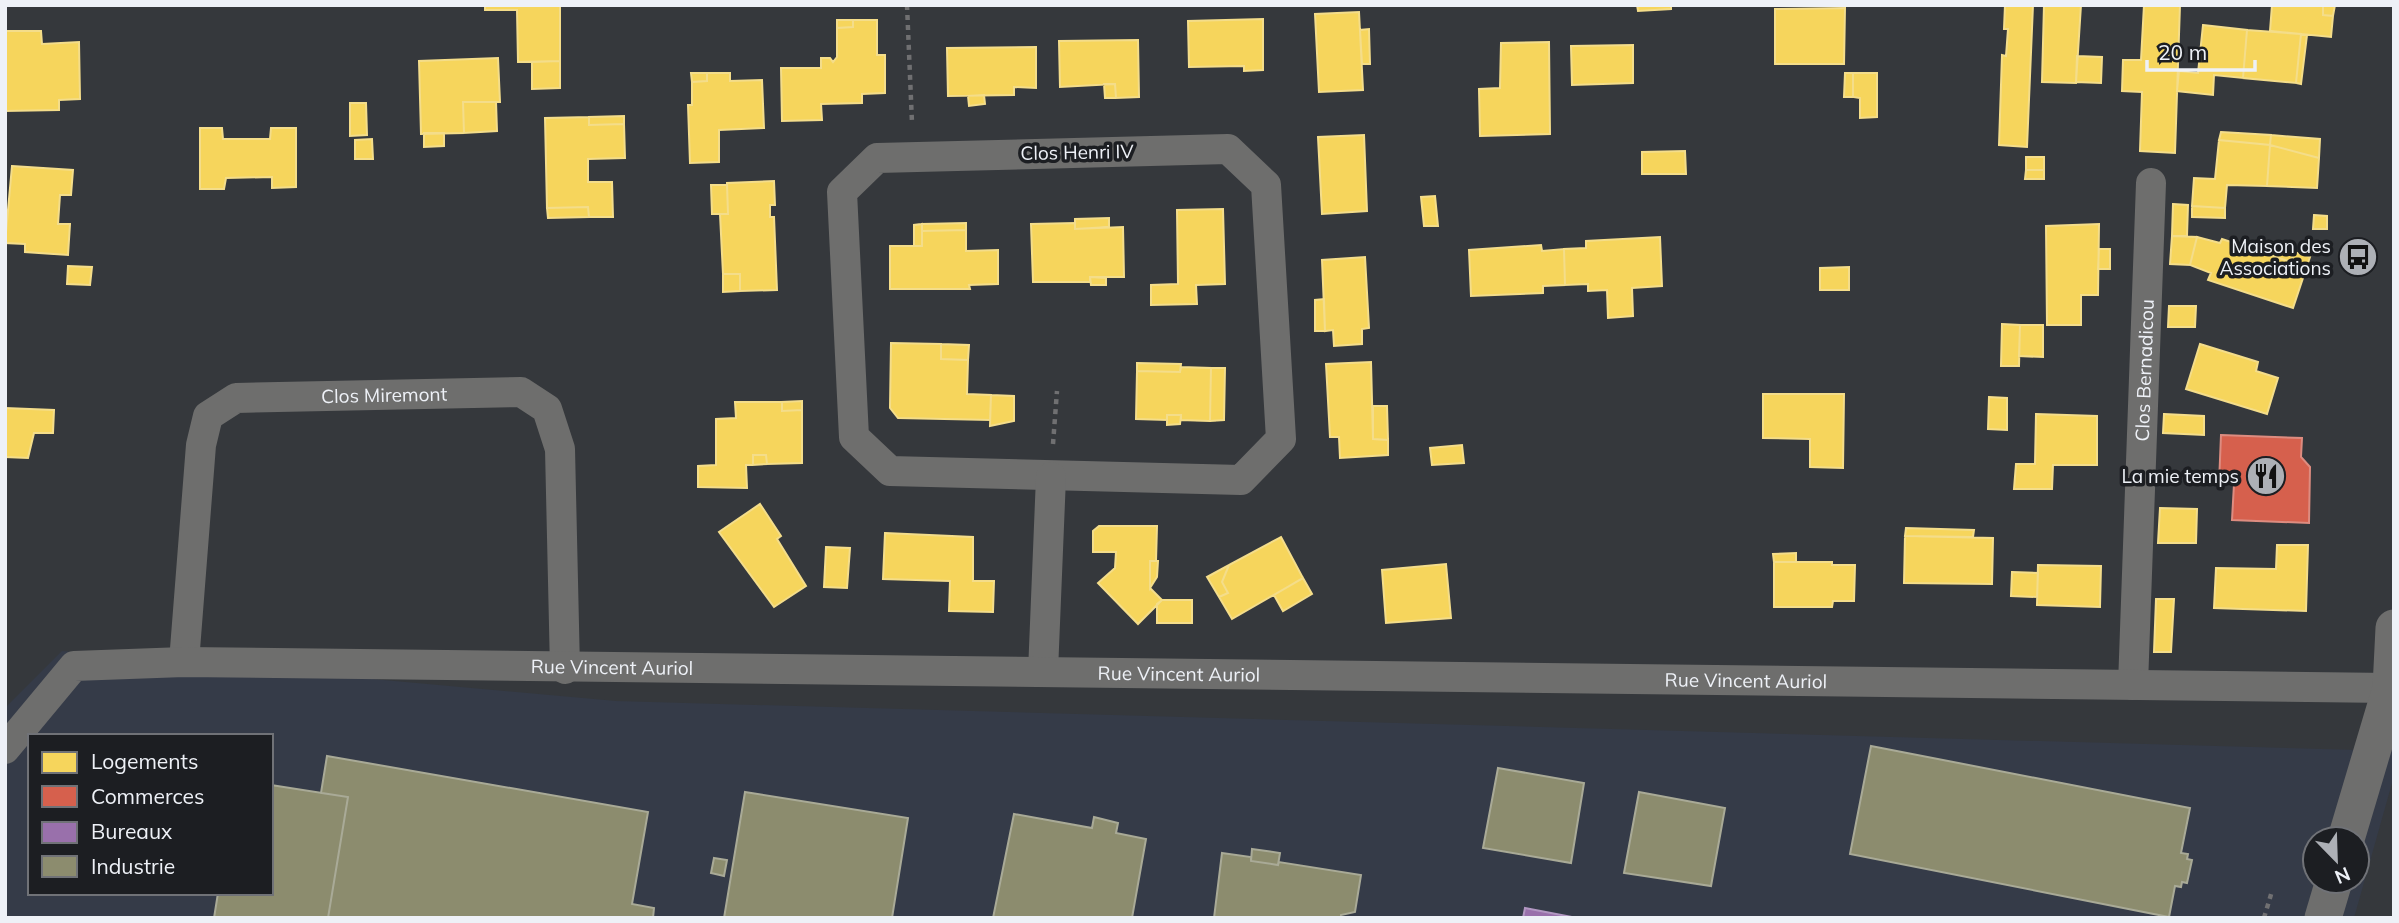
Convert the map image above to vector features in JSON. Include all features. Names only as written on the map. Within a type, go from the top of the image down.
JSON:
[{"type":"street","name":"Clos Henri IV","points":[[1228,149],[1266,185],[1281,439],[1241,481],[1051,477],[890,471],[854,438],[842,192],[877,158],[1228,149]]},
{"type":"street","name":"Clos Bernadicou","points":[[2133,685],[2151,183]]},
{"type":"street","name":"Clos Miremont","points":[[184,662],[201,444],[208,416],[236,398],[521,392],[547,409],[560,449],[565,669]]},
{"type":"street","points":[[1043,672],[1051,477]]},
{"type":"street","points":[[2350,825],[2391,688],[2394,628]]},
{"type":"street","name":"Rue Vincent Auriol","points":[[5,749],[74,666],[184,662],[565,669],[2391,688]]},
{"type":"street","points":[[2323,918],[2330,895]]},
{"type":"path","points":[[907,5],[913,155]]},
{"type":"path","points":[[1051,477],[1057,391]]},
{"type":"path","points":[[2264,918],[2272,891]]},
{"type":"shaded area","points":[[62,651],[616,701],[2394,751],[2394,776],[2371,858],[2371,825],[2301,825],[2301,895],[2360,895],[2354,918],[5,918],[5,708]]},
{"type":"building: Logements","points":[[485,5],[560,5],[560,61],[518,62],[517,10],[485,10]]},
{"type":"building: Logements","points":[[1637,5],[1671,5],[1671,9],[1638,11]]},
{"type":"building: Logements","points":[[2005,5],[2033,5],[2027,147],[1999,145],[2002,55],[2006,56],[2008,29],[2004,29]]},
{"type":"building: Logements","points":[[2044,5],[2081,5],[2076,83],[2042,82]]},
{"type":"building: Logements","points":[[2144,5],[2180,5],[2175,153],[2140,151],[2142,92],[2122,91],[2123,60],[2141,60]]},
{"type":"building: Logements","points":[[2272,5],[2323,5],[2323,15],[2333,16],[2331,37],[2270,31]]},
{"type":"building: Logements","points":[[2323,5],[2335,5],[2333,16],[2323,15]]},
{"type":"building: Logements","points":[[1845,8],[1844,64],[1775,64],[1775,9]]},
{"type":"building: Logements","points":[[1359,12],[1363,90],[1319,92],[1315,14]]},
{"type":"building: Logements","points":[[1263,19],[1263,70],[1244,71],[1244,66],[1189,67],[1188,21]]},
{"type":"building: Logements","points":[[837,20],[853,20],[853,27],[837,28]]},
{"type":"building: Logements","points":[[853,20],[877,20],[877,55],[885,55],[885,93],[862,94],[862,103],[821,104],[822,120],[782,121],[781,68],[821,68],[821,58],[830,58],[833,62],[837,57],[837,28],[853,27]]},
{"type":"building: Logements","points":[[2203,25],[2247,30],[2243,78],[2214,75],[2213,95],[2177,91],[2179,71],[2198,73]]},
{"type":"building: Logements","points":[[1369,29],[1370,64],[1362,64],[1360,30]]},
{"type":"building: Logements","points":[[2247,30],[2301,34],[2296,83],[2243,78]]},
{"type":"building: Logements","points":[[5,31],[41,31],[42,44],[79,42],[80,99],[59,100],[59,110],[5,111]]},
{"type":"building: Logements","points":[[2301,34],[2307,35],[2301,84],[2296,83]]},
{"type":"building: Logements","points":[[1138,40],[1139,97],[1116,98],[1115,84],[1060,87],[1059,41]]},
{"type":"building: Logements","points":[[1549,42],[1550,134],[1480,136],[1479,89],[1500,88],[1501,43]]},
{"type":"building: Logements","points":[[1633,45],[1633,83],[1572,85],[1571,46]]},
{"type":"building: Logements","points":[[1036,47],[1036,88],[1014,87],[1014,95],[948,96],[947,48]]},
{"type":"building: Logements","points":[[2077,56],[2102,57],[2101,83],[2076,82]]},
{"type":"building: Logements","points":[[498,58],[500,102],[463,102],[464,133],[421,134],[419,61]]},
{"type":"building: Logements","points":[[560,61],[560,88],[532,89],[532,62]]},
{"type":"building: Logements","points":[[691,73],[707,73],[707,81],[692,82]]},
{"type":"building: Logements","points":[[707,73],[730,73],[730,81],[762,80],[764,128],[719,130],[719,162],[690,163],[688,105],[692,105],[692,82],[707,81]]},
{"type":"building: Logements","points":[[1845,73],[1853,73],[1853,97],[1844,97]]},
{"type":"building: Logements","points":[[1853,73],[1877,73],[1877,117],[1860,118],[1860,98],[1853,97]]},
{"type":"building: Logements","points":[[1104,84],[1115,84],[1116,98],[1105,98]]},
{"type":"building: Logements","points":[[984,95],[985,104],[969,106],[968,96]]},
{"type":"building: Logements","points":[[463,102],[496,102],[497,131],[464,133]]},
{"type":"building: Logements","points":[[350,103],[366,103],[367,135],[350,136]]},
{"type":"building: Logements","points":[[624,116],[624,124],[589,125],[589,117]]},
{"type":"building: Logements","points":[[589,117],[589,125],[624,124],[625,158],[588,159],[588,182],[612,182],[613,217],[589,217],[588,207],[547,208],[545,118]]},
{"type":"building: Logements","points":[[200,128],[222,128],[223,139],[270,139],[271,128],[296,128],[296,187],[272,188],[272,177],[226,178],[224,189],[200,189]]},
{"type":"building: Logements","points":[[2221,132],[2271,135],[2270,145],[2219,140]]},
{"type":"building: Logements","points":[[424,133],[444,133],[444,146],[424,147]]},
{"type":"building: Logements","points":[[1364,135],[1367,211],[1322,214],[1318,137]]},
{"type":"building: Logements","points":[[2271,135],[2320,139],[2319,158],[2270,145]]},
{"type":"building: Logements","points":[[372,139],[373,159],[355,159],[355,140]]},
{"type":"building: Logements","points":[[2219,140],[2270,145],[2267,186],[2227,185],[2225,208],[2192,206],[2194,178],[2215,179]]},
{"type":"building: Logements","points":[[2270,145],[2319,158],[2317,188],[2267,186]]},
{"type":"building: Logements","points":[[1685,151],[1686,174],[1642,174],[1642,152]]},
{"type":"building: Logements","points":[[2026,157],[2044,157],[2044,170],[2026,170]]},
{"type":"building: Logements","points":[[12,166],[73,170],[71,195],[60,195],[58,224],[70,224],[68,255],[25,252],[25,244],[5,243]]},
{"type":"building: Logements","points":[[2026,170],[2044,170],[2044,179],[2025,179]]},
{"type":"building: Logements","points":[[774,181],[775,205],[770,205],[770,217],[774,217],[777,290],[740,291],[740,274],[723,274],[720,214],[728,214],[727,183]]},
{"type":"building: Logements","points":[[711,185],[727,185],[728,214],[712,214]]},
{"type":"building: Logements","points":[[1435,196],[1438,226],[1424,226],[1421,197]]},
{"type":"building: Logements","points":[[2173,204],[2188,205],[2187,236],[2172,236]]},
{"type":"building: Logements","points":[[2192,206],[2225,208],[2225,218],[2192,217]]},
{"type":"building: Logements","points":[[588,207],[589,217],[548,218],[547,208]]},
{"type":"building: Logements","points":[[1223,209],[1225,284],[1196,285],[1197,304],[1151,305],[1151,285],[1178,284],[1177,210]]},
{"type":"building: Logements","points":[[2314,215],[2327,216],[2327,229],[2313,229]]},
{"type":"building: Logements","points":[[1109,218],[1109,227],[1075,229],[1075,219]]},
{"type":"building: Logements","points":[[966,223],[966,230],[922,231],[922,224]]},
{"type":"building: Logements","points":[[1075,223],[1075,229],[1123,227],[1124,277],[1090,277],[1090,282],[1033,282],[1031,224]]},
{"type":"building: Logements","points":[[922,224],[922,246],[914,246],[914,225]]},
{"type":"building: Logements","points":[[2099,224],[2098,295],[2081,295],[2081,325],[2047,325],[2046,226]]},
{"type":"building: Logements","points":[[966,230],[966,251],[998,250],[998,284],[969,285],[970,289],[890,289],[890,246],[922,246],[922,231]]},
{"type":"building: Logements","points":[[2172,236],[2197,237],[2190,265],[2170,264]]},
{"type":"building: Logements","points":[[1660,237],[1662,286],[1632,288],[1633,316],[1608,318],[1607,290],[1588,291],[1588,284],[1565,285],[1564,249],[1586,248],[1586,241]]},
{"type":"building: Logements","points":[[2197,237],[2220,243],[2222,239],[2291,262],[2294,252],[2310,257],[2293,308],[2208,280],[2211,273],[2190,265]]},
{"type":"building: Logements","points":[[2268,243],[2294,252],[2291,262],[2265,253]]},
{"type":"building: Logements","points":[[1541,245],[1542,251],[1564,249],[1565,285],[1543,286],[1543,293],[1471,296],[1469,250]]},
{"type":"building: Logements","points":[[2099,249],[2110,249],[2110,269],[2098,269]]},
{"type":"building: Logements","points":[[1365,257],[1369,328],[1362,329],[1362,344],[1334,346],[1333,330],[1325,331],[1322,260]]},
{"type":"building: Logements","points":[[68,266],[92,267],[90,285],[67,284]]},
{"type":"building: Logements","points":[[1849,267],[1849,290],[1820,290],[1820,268]]},
{"type":"building: Logements","points":[[723,274],[740,274],[740,291],[723,292]]},
{"type":"building: Logements","points":[[1090,277],[1106,278],[1106,285],[1091,285]]},
{"type":"building: Logements","points":[[1324,299],[1325,331],[1315,331],[1315,300]]},
{"type":"building: Logements","points":[[2169,306],[2196,306],[2195,327],[2168,327]]},
{"type":"building: Logements","points":[[2002,324],[2020,325],[2019,366],[2001,366]]},
{"type":"building: Logements","points":[[2020,325],[2043,325],[2043,357],[2019,356]]},
{"type":"building: Logements","points":[[891,343],[941,344],[941,359],[968,360],[967,394],[991,395],[990,420],[898,418],[890,408]]},
{"type":"building: Logements","points":[[941,344],[969,345],[968,360],[941,359]]},
{"type":"building: Logements","points":[[2200,344],[2258,362],[2256,371],[2278,378],[2267,414],[2186,389]]},
{"type":"building: Logements","points":[[1371,362],[1373,439],[1388,440],[1388,455],[1340,458],[1339,437],[1330,437],[1326,364]]},
{"type":"building: Logements","points":[[1137,363],[1181,364],[1180,372],[1137,371]]},
{"type":"building: Logements","points":[[1181,367],[1211,368],[1210,421],[1181,420],[1181,415],[1167,415],[1167,420],[1136,419],[1137,371],[1180,372]]},
{"type":"building: Logements","points":[[1211,368],[1225,368],[1224,420],[1210,421]]},
{"type":"building: Logements","points":[[1763,394],[1844,394],[1843,468],[1810,467],[1810,439],[1763,438]]},
{"type":"building: Logements","points":[[991,395],[1014,396],[1014,421],[990,426]]},
{"type":"building: Logements","points":[[1989,397],[2007,398],[2007,430],[1988,429]]},
{"type":"building: Logements","points":[[802,401],[802,410],[782,411],[782,402]]},
{"type":"building: Logements","points":[[735,402],[782,402],[782,411],[802,410],[802,463],[767,464],[766,455],[753,455],[753,465],[746,465],[747,488],[698,487],[698,466],[716,465],[716,419],[736,418]]},
{"type":"building: Logements","points":[[1373,406],[1387,406],[1388,440],[1373,439]]},
{"type":"building: Logements","points":[[5,408],[54,410],[53,433],[34,433],[28,458],[5,457]]},
{"type":"building: Logements","points":[[2036,414],[2097,416],[2097,465],[2053,465],[2052,489],[2014,489],[2016,464],[2035,464]]},
{"type":"building: Logements","points":[[2164,414],[2204,416],[2204,435],[2163,433]]},
{"type":"building: Logements","points":[[1167,415],[1181,415],[1180,424],[1167,425]]},
{"type":"building: Logements","points":[[1462,445],[1464,463],[1432,465],[1430,448]]},
{"type":"building: Logements","points":[[753,455],[766,455],[767,464],[753,465]]},
{"type":"building: Logements","points":[[760,504],[781,536],[777,539],[806,586],[774,607],[719,532]]},
{"type":"building: Logements","points":[[2160,508],[2197,509],[2196,543],[2158,543]]},
{"type":"building: Logements","points":[[1099,526],[1157,526],[1156,561],[1150,561],[1150,588],[1162,600],[1138,624],[1098,583],[1115,568],[1116,552],[1093,552],[1093,531]]},
{"type":"building: Logements","points":[[1906,528],[1974,530],[1973,537],[1905,536]]},
{"type":"building: Logements","points":[[885,533],[973,537],[973,581],[994,581],[993,612],[949,611],[950,581],[883,579]]},
{"type":"building: Logements","points":[[1905,536],[1993,538],[1992,584],[1904,583]]},
{"type":"building: Logements","points":[[1281,537],[1303,578],[1232,619],[1219,597],[1228,593],[1222,582],[1229,565]]},
{"type":"building: Logements","points":[[2277,545],[2308,545],[2306,611],[2214,608],[2216,568],[2276,569]]},
{"type":"building: Logements","points":[[826,547],[850,548],[847,588],[824,587]]},
{"type":"building: Logements","points":[[1796,553],[1796,562],[1774,562],[1773,554]]},
{"type":"building: Logements","points":[[1150,561],[1158,561],[1157,577],[1150,588]]},
{"type":"building: Logements","points":[[1774,562],[1832,562],[1832,565],[1855,565],[1854,601],[1833,601],[1832,607],[1774,607]]},
{"type":"building: Logements","points":[[1446,564],[1451,618],[1386,623],[1382,570]]},
{"type":"building: Logements","points":[[1229,565],[1222,582],[1228,593],[1219,597],[1207,577]]},
{"type":"building: Logements","points":[[2038,565],[2101,566],[2100,607],[2037,605]]},
{"type":"building: Logements","points":[[2012,572],[2038,573],[2037,597],[2011,596]]},
{"type":"building: Logements","points":[[1303,578],[1312,594],[1283,611],[1274,595]]},
{"type":"building: Logements","points":[[2156,599],[2174,599],[2171,652],[2154,652]]},
{"type":"building: Logements","points":[[1162,600],[1192,600],[1192,623],[1157,623],[1157,604]]},
{"type":"building: Commerces","points":[[2221,435],[2302,438],[2301,457],[2310,467],[2309,523],[2232,520],[2234,484],[2219,484]]},
{"type":"building: Bureaux","points":[[1525,908],[1577,918],[1523,918]]},
{"type":"building: Industrie","points":[[1871,746],[2190,808],[2181,853],[2188,854],[2187,859],[2192,860],[2187,883],[2182,882],[2181,887],[2175,886],[2169,917],[1850,854]]},
{"type":"building: Industrie","points":[[327,756],[648,812],[632,904],[654,908],[653,918],[328,918],[348,797],[321,793]]},
{"type":"building: Industrie","points":[[1498,768],[1584,783],[1571,863],[1483,848]]},
{"type":"building: Industrie","points":[[273,785],[348,797],[328,918],[214,918],[218,895],[273,895]]},
{"type":"building: Industrie","points":[[745,792],[908,818],[892,918],[724,918]]},
{"type":"building: Industrie","points":[[1639,792],[1725,808],[1711,886],[1624,873]]},
{"type":"building: Industrie","points":[[1014,814],[1092,828],[1094,817],[1118,823],[1116,833],[1146,839],[1132,918],[993,918]]},
{"type":"building: Industrie","points":[[1252,849],[1280,853],[1278,865],[1251,861]]},
{"type":"building: Industrie","points":[[1222,853],[1251,857],[1251,861],[1278,865],[1279,862],[1361,875],[1355,912],[1341,915],[1341,918],[1214,918]]},
{"type":"building: Industrie","points":[[714,858],[727,860],[724,876],[711,873]]},
{"type":"place","name":"Maison des Associations","points":[[2358,257]]},
{"type":"place","name":"La mie temps","points":[[2266,476]]}]
